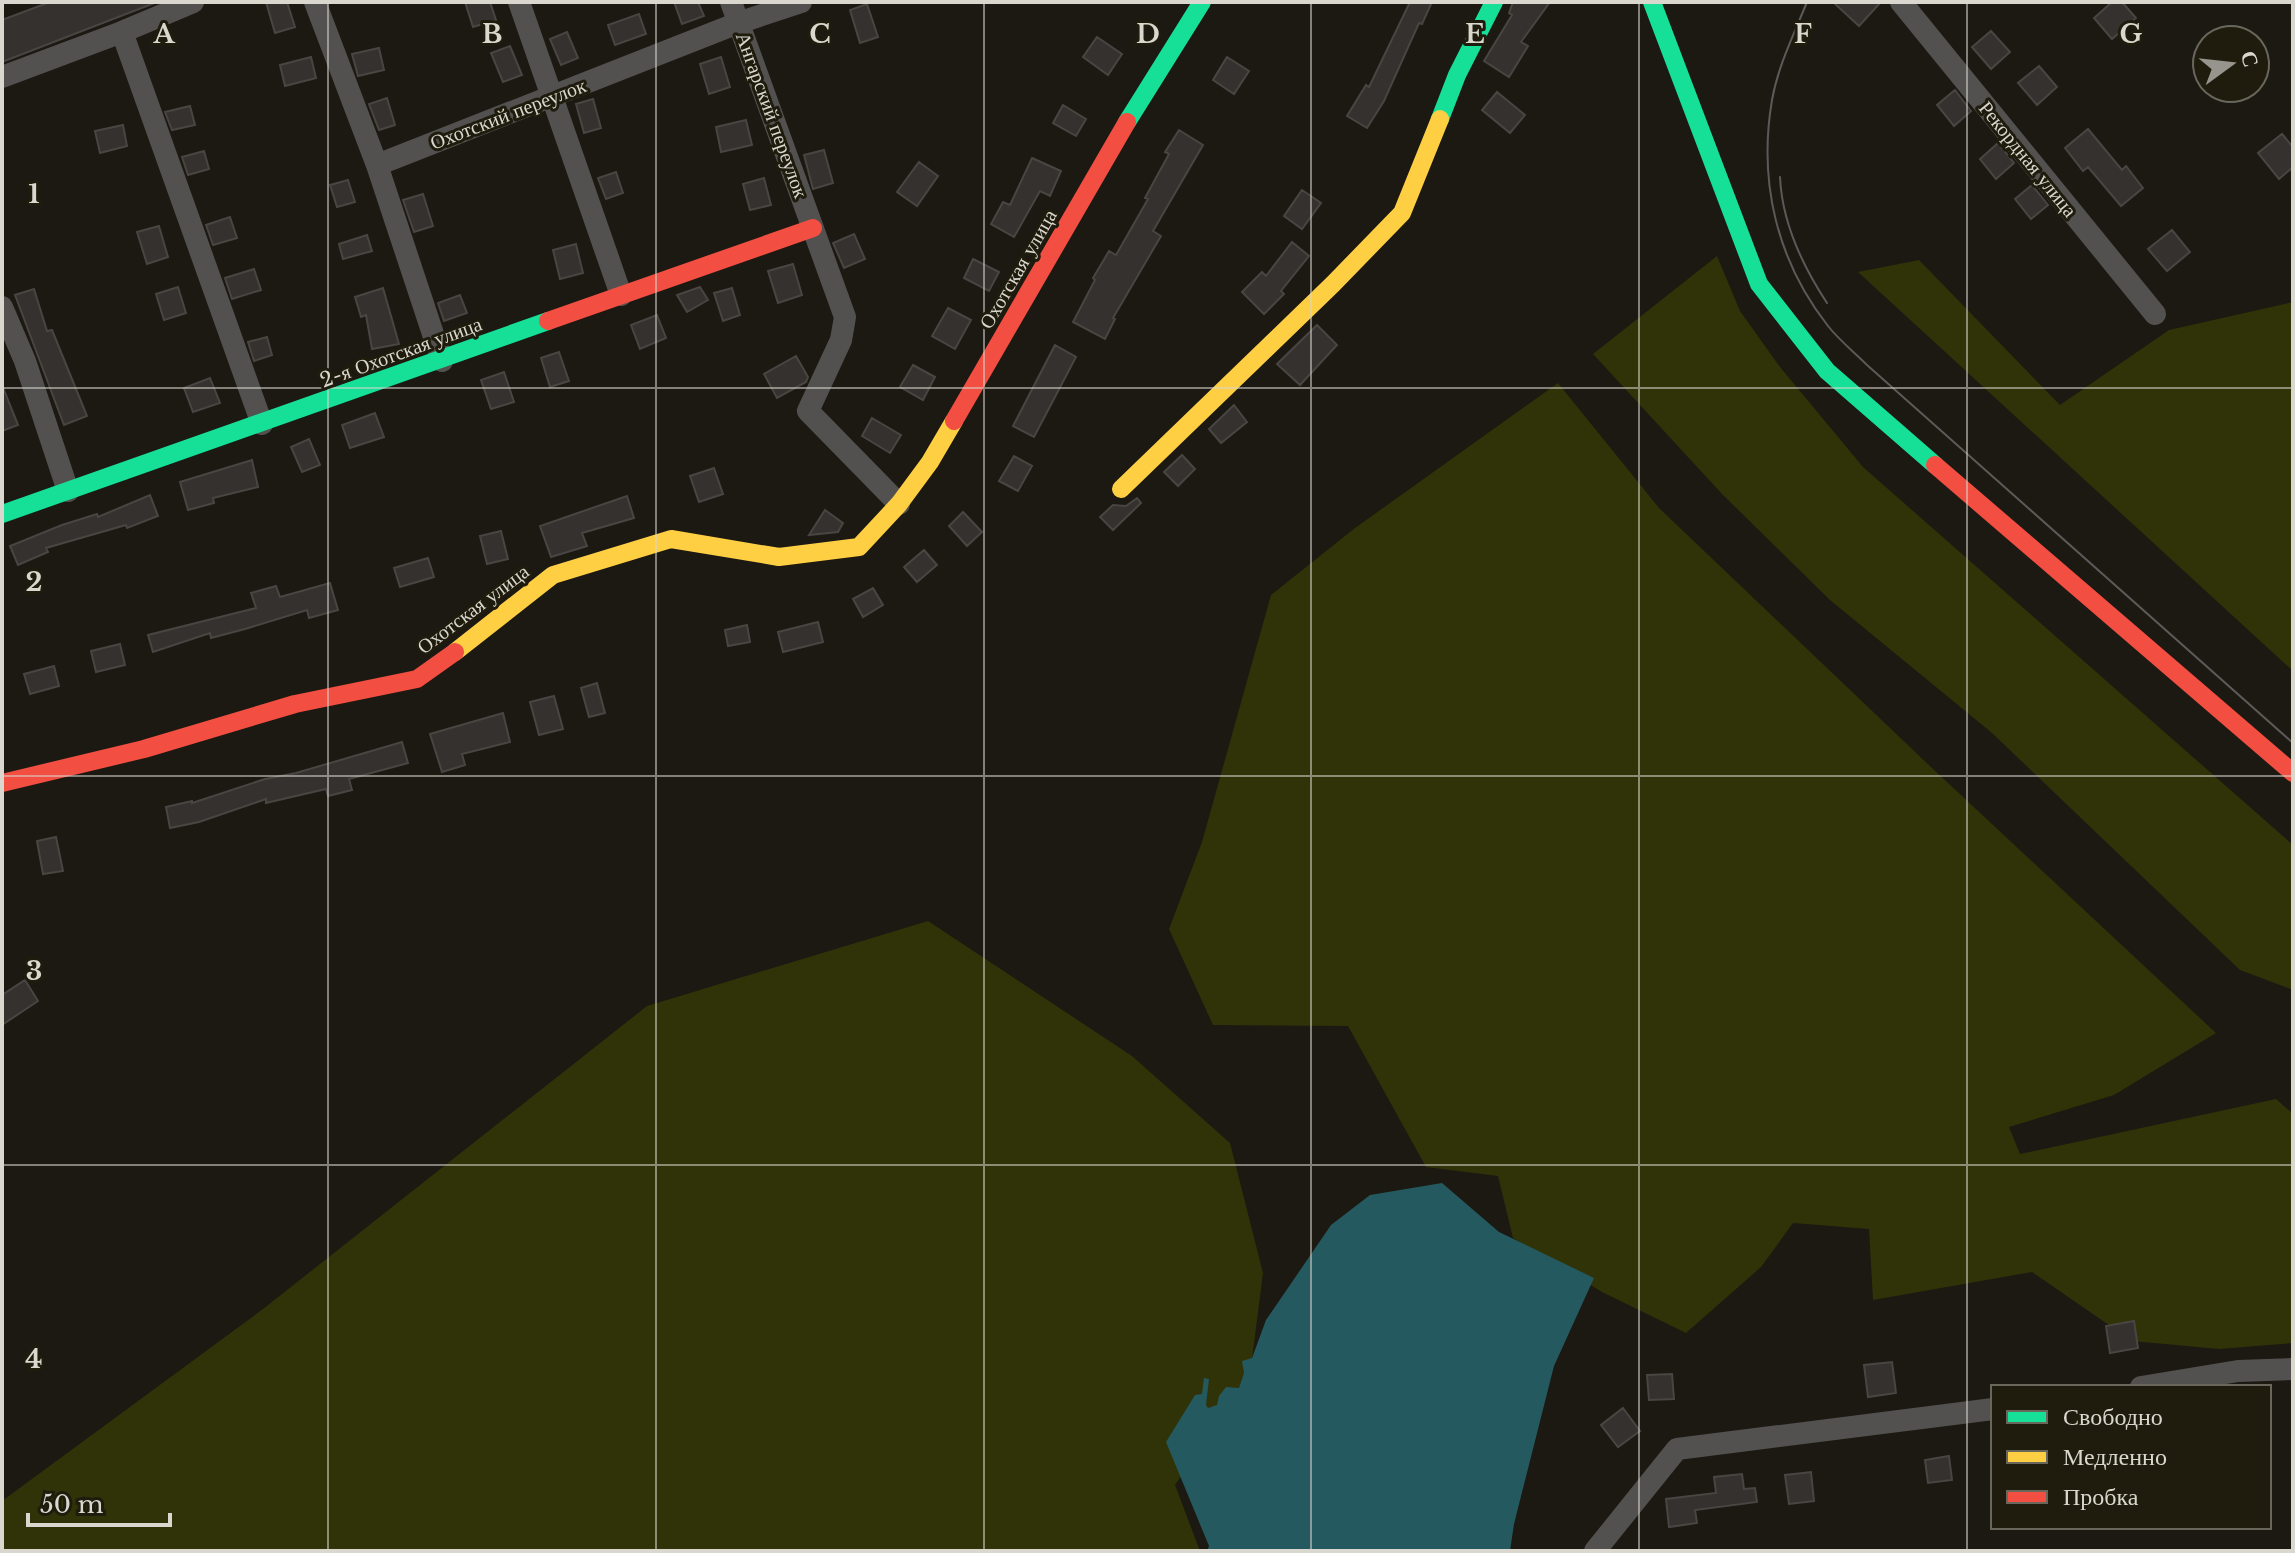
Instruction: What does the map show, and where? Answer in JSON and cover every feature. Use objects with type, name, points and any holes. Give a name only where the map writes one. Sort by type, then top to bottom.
[{"type":"street","points":[[2,77],[193,2]]},
{"type":"street","points":[[315,2],[377,165],[442,361]]},
{"type":"street","points":[[519,2],[621,295]]},
{"type":"street","name":"Охотский переулок","points":[[377,165],[553,98],[735,13],[801,2]]},
{"type":"street","name":"Охотская улица","points":[[2,783],[144,749],[295,704],[417,679],[482,633],[553,575],[671,539],[779,557],[859,547],[899,504],[930,462],[1154,76],[1202,2]]},
{"type":"street","points":[[1121,489],[1402,213],[1457,75],[1494,2]]},
{"type":"street","points":[[1652,2],[1759,284],[1827,371],[2293,773]]},
{"type":"street","name":"Рекордная улица","points":[[1901,2],[2155,314]]},
{"type":"street","name":"Ангарский переулок","points":[[735,13],[845,317],[841,340],[808,411],[899,504]]},
{"type":"street","points":[[122,32],[262,424]]},
{"type":"street","name":"2-я Охотская улица","points":[[2,514],[813,228]]},
{"type":"street","points":[[2,307],[25,361],[68,491]]},
{"type":"street","points":[[2153,1385],[2238,1371],[2293,1369]]},
{"type":"street","points":[[1595,1551],[1677,1449],[1991,1409]]},
{"type":"green space","points":[[1717,256],[1740,311],[1780,367],[1863,467],[2293,845],[2293,990],[2240,970],[1992,733],[1830,600],[1722,494],[1593,354]]},
{"type":"green space","points":[[1919,260],[2060,405],[2169,330],[2293,302],[2293,671],[1858,272]]},
{"type":"green space","points":[[1558,383],[1659,508],[2216,1033],[2114,1095],[2009,1127],[2020,1154],[2276,1099],[2293,1114],[2293,1343],[2219,1349],[2132,1341],[2032,1272],[1873,1300],[1869,1229],[1793,1223],[1761,1267],[1686,1333],[1602,1292],[1513,1238],[1498,1176],[1426,1167],[1348,1026],[1213,1025],[1169,929],[1202,842],[1271,595],[1355,528]]},
{"type":"green space","points":[[928,921],[1132,1056],[1230,1143],[1263,1273],[1250,1375],[1175,1485],[1200,1551],[2,1551],[2,1501],[263,1309],[647,1006]]},
{"type":"water","points":[[1442,1183],[1499,1232],[1594,1278],[1554,1366],[1510,1551],[1207,1551],[1209,1546],[1166,1442],[1195,1395],[1202,1394],[1204,1378],[1209,1379],[1208,1408],[1217,1405],[1226,1387],[1239,1388],[1244,1373],[1242,1361],[1252,1358],[1266,1320],[1331,1225],[1370,1195]]},
{"type":"building","points":[[50,2],[157,2],[2,62],[2,20]]},
{"type":"building","points":[[266,2],[287,2],[295,27],[275,33]]},
{"type":"building","points":[[465,2],[490,2],[496,20],[473,27]]},
{"type":"building","points":[[674,2],[698,2],[704,16],[682,24]]},
{"type":"building","points":[[1410,2],[1432,2],[1422,24],[1419,23],[1384,101],[1367,128],[1347,116],[1366,85],[1369,87]]},
{"type":"building","points":[[1513,2],[1550,2],[1521,42],[1528,46],[1509,77],[1484,61],[1512,15],[1509,13]]},
{"type":"building","points":[[1833,2],[1881,2],[1859,26]]},
{"type":"building","points":[[2112,2],[2122,2],[2136,18],[2112,39],[2094,18]]},
{"type":"building","points":[[867,4],[878,37],[860,43],[850,10]]},
{"type":"building","points":[[639,14],[646,34],[615,45],[608,25]]},
{"type":"building","points":[[1991,31],[2010,52],[1991,69],[1972,47]]},
{"type":"building","points":[[567,32],[578,58],[561,65],[550,39]]},
{"type":"building","points":[[1097,37],[1122,54],[1108,75],[1083,57]]},
{"type":"building","points":[[510,46],[522,75],[503,82],[491,53]]},
{"type":"building","points":[[379,48],[384,70],[358,76],[352,54]]},
{"type":"building","points":[[311,57],[316,78],[285,86],[280,65]]},
{"type":"building","points":[[721,57],[730,87],[709,94],[700,64]]},
{"type":"building","points":[[1227,57],[1249,71],[1234,94],[1213,80]]},
{"type":"building","points":[[2039,66],[2057,87],[2037,105],[2018,83]]},
{"type":"building","points":[[1955,90],[1971,111],[1954,126],[1937,105]]},
{"type":"building","points":[[1497,92],[1525,115],[1510,133],[1482,110]]},
{"type":"building","points":[[387,98],[395,125],[379,130],[369,104]]},
{"type":"building","points":[[593,99],[601,128],[584,133],[576,104]]},
{"type":"building","points":[[1063,105],[1086,119],[1076,136],[1053,123]]},
{"type":"building","points":[[190,106],[195,125],[172,130],[165,112]]},
{"type":"building","points":[[746,120],[752,145],[721,152],[716,127]]},
{"type":"building","points":[[123,125],[127,146],[100,153],[95,131]]},
{"type":"building","points":[[2088,129],[2122,170],[2126,166],[2143,188],[2121,206],[2088,167],[2083,171],[2065,148]]},
{"type":"building","points":[[1179,130],[1203,145],[1153,231],[1161,236],[1113,318],[1105,339],[1073,322],[1109,251],[1116,255],[1148,199],[1145,198],[1169,154],[1165,152]]},
{"type":"building","points":[[2282,134],[2293,147],[2293,167],[2279,179],[2258,153]]},
{"type":"building","points":[[1998,143],[2014,163],[1996,179],[1980,159]]},
{"type":"building","points":[[824,150],[833,183],[813,189],[804,155]]},
{"type":"building","points":[[204,151],[209,169],[188,175],[182,157]]},
{"type":"building","points":[[1032,158],[1061,171],[1050,196],[1040,191],[1014,237],[991,224],[1003,202],[1010,205]]},
{"type":"building","points":[[919,162],[938,176],[917,206],[897,192]]},
{"type":"building","points":[[616,172],[623,193],[606,199],[598,178]]},
{"type":"building","points":[[764,178],[771,205],[750,210],[743,184]]},
{"type":"building","points":[[348,180],[355,202],[337,207],[330,185]]},
{"type":"building","points":[[2032,185],[2048,205],[2031,219],[2015,199]]},
{"type":"building","points":[[1302,190],[1321,203],[1302,229],[1284,216]]},
{"type":"building","points":[[423,194],[433,226],[414,232],[403,200]]},
{"type":"building","points":[[230,217],[237,238],[213,245],[206,225]]},
{"type":"building","points":[[159,226],[168,257],[147,264],[137,232]]},
{"type":"building","points":[[2172,230],[2190,252],[2167,271],[2148,249]]},
{"type":"building","points":[[854,234],[865,259],[844,268],[833,243]]},
{"type":"building","points":[[367,235],[372,251],[343,259],[339,244]]},
{"type":"building","points":[[1292,242],[1309,256],[1281,291],[1284,294],[1264,314],[1242,292],[1262,272],[1266,276]]},
{"type":"building","points":[[576,244],[583,273],[560,279],[553,250]]},
{"type":"building","points":[[973,259],[999,272],[989,291],[964,278]]},
{"type":"building","points":[[793,264],[802,295],[778,303],[768,271]]},
{"type":"building","points":[[254,269],[261,290],[232,299],[225,278]]},
{"type":"building","points":[[178,287],[186,313],[164,320],[156,294]]},
{"type":"building","points":[[700,287],[708,300],[687,312],[677,295]]},
{"type":"building","points":[[383,288],[399,344],[372,349],[366,315],[361,317],[355,297]]},
{"type":"building","points":[[732,288],[740,315],[723,321],[714,293]]},
{"type":"building","points":[[34,289],[47,331],[52,330],[87,416],[64,425],[15,295]]},
{"type":"building","points":[[460,295],[467,313],[444,321],[438,303]]},
{"type":"building","points":[[948,308],[971,320],[955,349],[932,336]]},
{"type":"building","points":[[657,315],[666,338],[640,349],[631,325]]},
{"type":"building","points":[[1317,325],[1337,345],[1300,385],[1277,364]]},
{"type":"building","points":[[267,337],[272,355],[254,361],[248,342]]},
{"type":"building","points":[[1055,345],[1076,357],[1034,437],[1013,426]]},
{"type":"building","points":[[559,352],[569,381],[550,387],[541,358]]},
{"type":"building","points":[[796,356],[808,377],[806,382],[777,398],[764,374]]},
{"type":"building","points":[[913,365],[935,377],[923,400],[900,387]]},
{"type":"building","points":[[504,372],[514,402],[491,409],[481,380]]},
{"type":"building","points":[[210,378],[220,403],[193,412],[184,388]]},
{"type":"building","points":[[2,385],[18,425],[2,431]]},
{"type":"building","points":[[1234,405],[1247,422],[1221,443],[1209,429]]},
{"type":"building","points":[[375,413],[384,437],[350,448],[342,425]]},
{"type":"building","points":[[872,418],[901,435],[890,453],[862,436]]},
{"type":"building","points":[[309,439],[320,465],[302,472],[291,447]]},
{"type":"building","points":[[1182,455],[1195,469],[1178,486],[1164,472]]},
{"type":"building","points":[[1014,456],[1032,466],[1018,491],[999,481]]},
{"type":"building","points":[[252,460],[258,487],[213,498],[214,503],[188,510],[180,482]]},
{"type":"building","points":[[714,468],[723,494],[699,502],[690,476]]},
{"type":"building","points":[[150,495],[158,516],[127,528],[126,525],[46,548],[48,552],[18,565],[10,546],[62,525],[97,514],[98,517]]},
{"type":"building","points":[[627,496],[634,518],[582,533],[587,546],[551,557],[540,526]]},
{"type":"building","points":[[1137,498],[1141,503],[1113,530],[1100,517],[1113,505],[1126,506]]},
{"type":"building","points":[[825,510],[843,523],[838,532],[809,535]]},
{"type":"building","points":[[963,512],[982,532],[967,546],[949,526]]},
{"type":"building","points":[[501,531],[508,559],[487,564],[480,536]]},
{"type":"building","points":[[924,550],[937,565],[917,582],[904,567]]},
{"type":"building","points":[[428,558],[434,577],[400,587],[394,568]]},
{"type":"building","points":[[330,583],[338,610],[309,618],[307,610],[211,638],[210,633],[153,652],[148,635],[256,608],[251,593],[276,586],[280,597]]},
{"type":"building","points":[[873,588],[883,605],[863,617],[853,599]]},
{"type":"building","points":[[818,622],[823,642],[783,652],[778,632]]},
{"type":"building","points":[[747,625],[750,642],[728,646],[725,630]]},
{"type":"building","points":[[120,644],[125,665],[96,672],[91,651]]},
{"type":"building","points":[[54,666],[59,686],[30,694],[24,674]]},
{"type":"building","points":[[597,683],[605,713],[589,717],[581,688]]},
{"type":"building","points":[[554,696],[563,729],[539,735],[530,702]]},
{"type":"building","points":[[503,713],[510,742],[462,754],[465,765],[442,772],[430,734]]},
{"type":"building","points":[[402,742],[408,763],[349,779],[352,790],[328,796],[326,789],[266,803],[266,799],[199,822],[170,828],[166,807],[192,803],[265,779]]},
{"type":"building","points":[[56,837],[63,871],[43,874],[37,841]]},
{"type":"building","points":[[25,980],[38,1001],[2,1025],[2,995]]},
{"type":"building","points":[[2134,1321],[2138,1348],[2110,1353],[2106,1326]]},
{"type":"building","points":[[1892,1362],[1896,1393],[1868,1397],[1864,1365]]},
{"type":"building","points":[[1672,1374],[1674,1399],[1649,1400],[1647,1375]]},
{"type":"building","points":[[1623,1408],[1640,1431],[1618,1447],[1601,1425]]},
{"type":"building","points":[[1949,1456],[1952,1480],[1928,1483],[1925,1460]]},
{"type":"building","points":[[1811,1472],[1814,1501],[1789,1504],[1785,1475]]},
{"type":"building","points":[[1742,1474],[1744,1489],[1755,1488],[1757,1502],[1695,1510],[1697,1523],[1669,1527],[1666,1499],[1716,1493],[1714,1477]]},
{"type":"tram line","points":[[1807,2],[1775,87],[1768,131],[1768,161],[1770,190],[1784,248],[1810,301],[1832,331],[1867,365],[2293,743]]},
{"type":"tram line","points":[[1780,177],[1789,227],[1809,274],[1827,303]]},
{"type":"traffic: fast","points":[[1127,122],[1202,2]]},
{"type":"traffic: fast","points":[[1440,119],[1457,75],[1494,2]]},
{"type":"traffic: fast","points":[[1652,2],[1759,284],[1827,371],[1935,465]]},
{"type":"traffic: fast","points":[[2,514],[548,321]]},
{"type":"traffic: slow","points":[[1121,489],[1402,213],[1440,119]]},
{"type":"traffic: slow","points":[[455,652],[553,575],[671,539],[779,557],[859,547],[899,504],[930,462],[954,421]]},
{"type":"traffic: jam","points":[[954,421],[1127,122]]},
{"type":"traffic: jam","points":[[548,321],[813,228]]},
{"type":"traffic: jam","points":[[1935,465],[2293,773]]},
{"type":"traffic: jam","points":[[2,783],[144,749],[295,704],[417,679],[455,652]]}]
